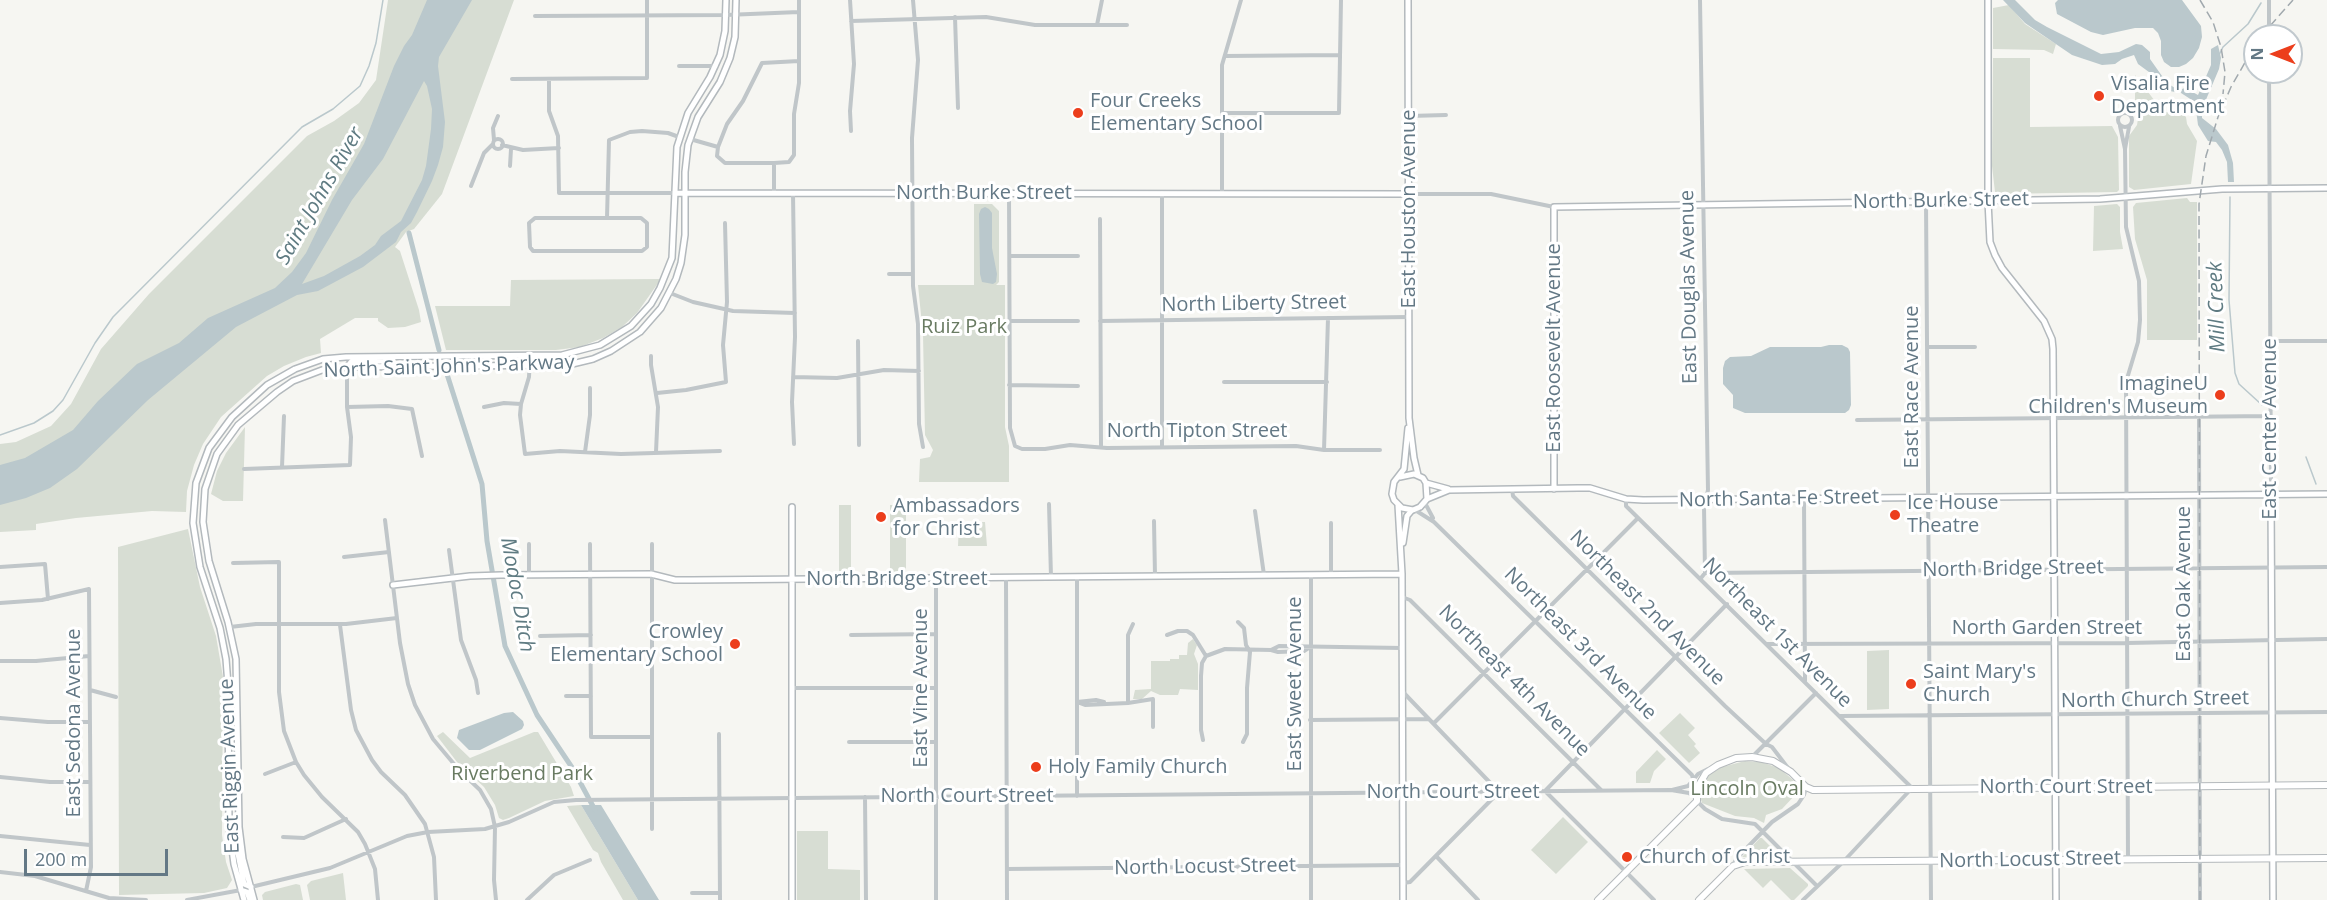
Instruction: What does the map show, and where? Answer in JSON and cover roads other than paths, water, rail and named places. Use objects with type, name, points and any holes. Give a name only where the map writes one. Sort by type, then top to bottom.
[{"type":"main road","points":[[1598,900],[1696,797],[1701,779],[1714,767],[1736,758],[1752,757],[1773,761],[1791,772],[1806,787]]},
{"type":"main road","name":"North Court Street","points":[[1806,787],[1820,790],[2327,785]]},
{"type":"main road","name":"North Locust Street","points":[[1733,866],[1745,862],[2327,858]]},
{"type":"main road","points":[[1699,900],[1733,866]]},
{"type":"street","points":[[512,79],[647,78],[647,0]]},
{"type":"street","name":"North Saint John's Parkway","points":[[217,435],[232,417],[267,385],[295,369],[323,359],[394,356],[562,355],[600,345],[631,326],[651,304],[672,258],[675,164],[679,136],[688,113],[716,66],[724,41],[726,0]]},
{"type":"street","name":"North Saint John's Parkway","points":[[225,441],[245,418],[277,392],[293,381],[322,370],[347,367],[530,367],[576,363],[611,351],[640,332],[661,308],[679,271],[683,249],[685,165],[689,139],[702,108],[723,75],[734,44],[736,0]]},
{"type":"street","points":[[799,0],[799,12],[799,61],[799,83],[794,114],[794,155],[789,162],[725,163],[717,156],[718,147],[727,124],[743,101],[760,64],[799,61]]},
{"type":"street","points":[[850,0],[854,64],[850,111],[851,131]]},
{"type":"street","points":[[913,0],[918,60],[912,138],[913,274],[918,324],[919,424],[923,447]]},
{"type":"street","points":[[1097,25],[1102,0]]},
{"type":"street","points":[[1222,193],[1222,74],[1241,0]]},
{"type":"street","points":[[1222,113],[1339,113],[1341,0]]},
{"type":"street","name":"East Houston Avenue","points":[[1400,477],[1405,466],[1409,418],[1408,0]]},
{"type":"street","name":"East Douglas Avenue","points":[[1700,0],[1708,490],[1705,573]]},
{"type":"street","points":[[1988,0],[1989,236],[1995,255],[2043,321],[2052,339],[2055,497],[2056,900]]},
{"type":"street","points":[[2269,0],[2269,24]]},
{"type":"street","points":[[535,16],[726,15],[799,12]]},
{"type":"street","points":[[955,17],[958,108]]},
{"type":"street","points":[[852,21],[986,17],[1035,25],[1127,25]]},
{"type":"street","points":[[1225,56],[1339,55]]},
{"type":"street","points":[[678,66],[716,66]]},
{"type":"street","points":[[498,116],[493,128],[496,148],[502,146],[530,150],[559,148],[558,136],[549,111],[549,79]]},
{"type":"street","name":"East Center Avenue","points":[[2269,84],[2273,900]]},
{"type":"street","points":[[2124,149],[2132,118],[2126,113],[2118,118],[2124,149],[2127,239],[2139,281],[2140,320],[2138,342],[2126,382],[2128,860]]},
{"type":"street","points":[[1409,116],[1446,115]]},
{"type":"street","points":[[2120,126],[2124,128],[2130,126]]},
{"type":"street","points":[[607,218],[609,140],[616,136],[642,131],[679,136]]},
{"type":"street","points":[[689,139],[718,147]]},
{"type":"street","points":[[471,186],[484,153],[494,142],[501,140],[502,146]]},
{"type":"street","name":"North Burke Street","points":[[559,148],[559,193],[1408,194]]},
{"type":"street","points":[[510,166],[511,149]]},
{"type":"street","points":[[774,163],[774,193]]},
{"type":"street","name":"North Burke Street","points":[[1554,207],[1988,201],[2125,197],[2222,189],[2327,188]]},
{"type":"street","points":[[793,193],[794,444]]},
{"type":"street","points":[[1009,193],[1009,385],[1078,386]]},
{"type":"street","points":[[1162,194],[1162,447]]},
{"type":"street","points":[[1408,194],[1491,194],[1554,207]]},
{"type":"street","name":"East Race Avenue","points":[[1926,201],[1931,900]]},
{"type":"street","name":"East Roosevelt Avenue","points":[[1554,207],[1554,489]]},
{"type":"street","points":[[535,218],[607,218],[645,220],[647,247],[644,250],[531,250],[531,220],[535,218]]},
{"type":"street","points":[[1100,219],[1101,446]]},
{"type":"street","points":[[657,393],[726,382],[723,345],[726,310],[725,223]]},
{"type":"street","points":[[1010,256],[1078,256]]},
{"type":"street","points":[[889,274],[913,274]]},
{"type":"street","points":[[670,293],[693,302],[726,310],[795,313]]},
{"type":"street","name":"North Liberty Street","points":[[1100,321],[1409,317]]},
{"type":"street","points":[[1324,450],[1328,318]]},
{"type":"street","points":[[1009,321],[1078,321]]},
{"type":"street","points":[[2270,342],[2327,340]]},
{"type":"street","points":[[858,341],[859,445]]},
{"type":"street","points":[[1927,347],[1975,347]]},
{"type":"street","points":[[244,469],[350,465],[351,437],[347,407],[347,367],[351,362],[382,361],[394,356]]},
{"type":"street","points":[[530,356],[530,367],[520,415],[525,454],[720,451]]},
{"type":"street","points":[[651,356],[659,418],[656,452]]},
{"type":"street","points":[[793,377],[837,378],[884,370],[919,371]]},
{"type":"street","points":[[1224,382],[1327,381]]},
{"type":"street","name":"North Tipton Street","points":[[1009,385],[1010,435],[1015,446],[1022,449],[1045,449],[1070,445],[1107,448],[1296,446],[1324,450],[1380,450]]},
{"type":"street","points":[[585,452],[590,415],[590,388]]},
{"type":"street","points":[[484,407],[504,403],[521,404]]},
{"type":"street","points":[[347,407],[388,406],[412,409],[422,456]]},
{"type":"street","points":[[282,467],[284,416]]},
{"type":"street","points":[[1857,420],[2271,416]]},
{"type":"street","name":"East Oak Avenue","points":[[2199,417],[2200,900]]},
{"type":"street","name":"East Houston Avenue","points":[[1409,418],[1418,475]]},
{"type":"street","name":"East Riggin Avenue","points":[[217,435],[204,458],[197,478],[193,523],[200,567],[218,623],[226,659],[228,812],[231,849],[244,900]]},
{"type":"street","name":"East Riggin Avenue","points":[[225,441],[206,483],[203,522],[209,561],[230,627],[238,680],[239,827],[242,853],[251,887]]},
{"type":"street","points":[[1402,551],[1407,516],[1409,512],[1426,501],[1428,494],[1426,483],[1418,475],[1409,473],[1400,477],[1392,488],[1392,494],[1398,505],[1402,551],[1403,900]]},
{"type":"street","name":"North Santa Fe Street","points":[[1426,483],[1449,490],[1590,489],[1626,499],[1706,500],[2327,494]]},
{"type":"street","name":"Northeast 2nd Avenue","points":[[1512,489],[1513,496],[1782,758],[1791,772]]},
{"type":"street","name":"North Santa Fe Street","points":[[1426,501],[1449,490]]},
{"type":"street","name":"Northeast 1st Avenue","points":[[1626,499],[1626,506],[1912,788]]},
{"type":"street","points":[[1804,499],[1805,682]]},
{"type":"street","name":"Northeast 3rd Avenue","points":[[1426,501],[1434,522]]},
{"type":"street","points":[[1050,504],[1051,577]]},
{"type":"street","points":[[1398,505],[1414,510]]},
{"type":"street","points":[[792,507],[792,900]]},
{"type":"street","name":"Northeast 3rd Avenue","points":[[1414,510],[1434,522],[1692,775]]},
{"type":"street","points":[[1255,511],[1264,576]]},
{"type":"street","points":[[1434,723],[1638,518]]},
{"type":"street","points":[[385,520],[405,674],[415,705],[442,752],[485,796],[493,814],[496,900]]},
{"type":"street","points":[[1154,521],[1155,576]]},
{"type":"street","points":[[193,523],[203,522]]},
{"type":"street","points":[[1331,523],[1331,574]]},
{"type":"street","points":[[529,544],[529,574]]},
{"type":"street","points":[[590,544],[591,737],[652,737]]},
{"type":"street","points":[[652,544],[652,829]]},
{"type":"street","points":[[449,550],[461,640],[476,680],[478,693]]},
{"type":"street","points":[[344,557],[389,552]]},
{"type":"street","points":[[233,563],[279,562],[279,703],[284,731],[296,762],[322,797],[357,832],[369,852],[376,876],[378,900]]},
{"type":"street","points":[[0,567],[45,564],[48,599],[0,603]]},
{"type":"street","name":"North Bridge Street","points":[[1705,573],[2327,567]]},
{"type":"street","points":[[1701,578],[1705,573]]},
{"type":"street","name":"North Bridge Street","points":[[393,585],[486,575],[529,574],[651,574],[675,580],[792,580],[1402,574]]},
{"type":"street","name":"East Sweet Avenue","points":[[1311,574],[1311,900]]},
{"type":"street","points":[[1077,577],[1077,796]]},
{"type":"street","points":[[1006,578],[1006,900]]},
{"type":"street","name":"East Vine Avenue","points":[[936,579],[936,900]]},
{"type":"street","name":"East Sedona Avenue","points":[[48,599],[89,590],[91,867],[86,891]]},
{"type":"street","name":"Northeast 4th Avenue","points":[[1402,597],[1410,600],[1602,791]]},
{"type":"street","points":[[1654,900],[1545,791],[1727,604]]},
{"type":"street","points":[[230,627],[249,624],[340,625],[397,618]]},
{"type":"street","points":[[1238,622],[1244,628],[1250,652],[1247,734],[1243,742]]},
{"type":"street","points":[[1128,703],[1128,635],[1133,624]]},
{"type":"street","points":[[340,625],[351,710],[358,735],[368,755],[414,807],[428,832],[434,857],[436,900]]},
{"type":"street","points":[[1167,635],[1178,631],[1193,635],[1206,656]]},
{"type":"street","points":[[851,634],[936,634]]},
{"type":"street","points":[[540,636],[591,635]]},
{"type":"street","name":"North Garden Street","points":[[1766,644],[2127,643],[2327,639]]},
{"type":"street","points":[[1203,740],[1201,676],[1202,663],[1206,656],[1225,649],[1278,652],[1305,651],[1310,647],[1402,648]]},
{"type":"street","points":[[0,661],[89,656]]},
{"type":"street","points":[[792,688],[936,688]]},
{"type":"street","points":[[90,690],[116,697]]},
{"type":"street","points":[[1402,883],[1410,882],[1499,792],[1403,692]]},
{"type":"street","points":[[1752,757],[1816,693]]},
{"type":"street","points":[[566,696],[591,696]]},
{"type":"street","points":[[1077,702],[1096,700],[1108,703],[1128,703],[1154,699],[1153,727]]},
{"type":"street","name":"North Church Street","points":[[1839,716],[2199,715],[2327,712]]},
{"type":"street","points":[[0,718],[48,722],[89,722]]},
{"type":"street","points":[[1310,720],[1430,719]]},
{"type":"street","points":[[719,735],[720,900]]},
{"type":"street","points":[[849,742],[936,742]]},
{"type":"street","points":[[265,774],[296,762]]},
{"type":"street","points":[[1714,767],[1692,775],[1696,797],[1705,810],[1722,819],[1752,823],[1764,831],[1817,886]]},
{"type":"street","points":[[1671,790],[1688,786],[1698,774]]},
{"type":"street","points":[[0,777],[89,783]]},
{"type":"street","points":[[1733,866],[1737,858],[1772,822],[1798,804],[1806,787]]},
{"type":"street","points":[[1805,899],[1912,788]]},
{"type":"street","name":"North Court Street","points":[[251,887],[325,870],[402,838],[428,832],[470,831],[495,827],[554,802],[580,800],[1671,790],[1689,793],[1696,797]]},
{"type":"street","points":[[865,797],[866,900]]},
{"type":"street","points":[[228,812],[244,884],[251,887],[252,900]]},
{"type":"street","points":[[283,837],[304,838],[346,819]]},
{"type":"street","points":[[0,836],[90,845]]},
{"type":"street","points":[[1436,856],[1478,900]]},
{"type":"street","points":[[527,900],[554,875],[590,860]]},
{"type":"street","name":"North Locust Street","points":[[1007,869],[1403,865]]},
{"type":"street","points":[[0,872],[41,877],[109,898],[146,900]]},
{"type":"street","points":[[187,900],[241,890],[247,892],[252,900]]},
{"type":"street","points":[[692,893],[720,893]]},
{"type":"waterway","points":[[0,435],[34,423],[53,411],[63,400],[95,343],[113,317],[302,127],[333,109],[360,86],[376,43],[383,0]]},
{"type":"waterway","name":"Mill Creek","points":[[2219,55],[2223,47],[2248,24],[2261,3]]},
{"type":"waterway","points":[[2173,90],[2183,92]]},
{"type":"waterway","name":"Mill Creek","points":[[2230,197],[2229,300],[2235,373],[2239,384],[2262,405]]},
{"type":"waterway","name":"Modoc Ditch","points":[[409,233],[439,350]]},
{"type":"waterway","name":"Modoc Ditch","points":[[446,371],[482,484],[487,541],[505,646],[537,715],[573,769],[595,810]]},
{"type":"waterway","name":"Mill Creek","points":[[2306,457],[2316,484]]},
{"type":"railway","points":[[2200,0],[2213,22],[2221,47],[2225,72],[2223,94]]},
{"type":"railway","points":[[2272,24],[2293,0]]},
{"type":"railway","points":[[2200,900],[2199,204],[2206,156],[2218,117],[2243,66]]},
{"type":"place","name":"Visalia Fire Department","points":[[2099,96]]},
{"type":"place","name":"Four Creeks Elementary School","points":[[1078,113]]},
{"type":"place","name":"ImagineU Children's Museum","points":[[2220,395]]},
{"type":"place","name":"Ice House Theatre","points":[[1895,515]]},
{"type":"place","name":"Ambassadors for Christ","points":[[881,517]]},
{"type":"place","name":"Crowley Elementary School","points":[[735,644]]},
{"type":"place","name":"Saint Mary's Church","points":[[1911,684]]},
{"type":"place","name":"Holy Family Church","points":[[1036,767]]},
{"type":"place","name":"Church of Christ","points":[[1627,857]]},
{"type":"water label","name":"Saint Johns River","points":[[320,196]]},
{"type":"park label","name":"Ruiz Park","points":[[964,327]]},
{"type":"park label","name":"Riverbend Park","points":[[522,774]]},
{"type":"park label","name":"Lincoln Oval","points":[[1747,789]]}]
